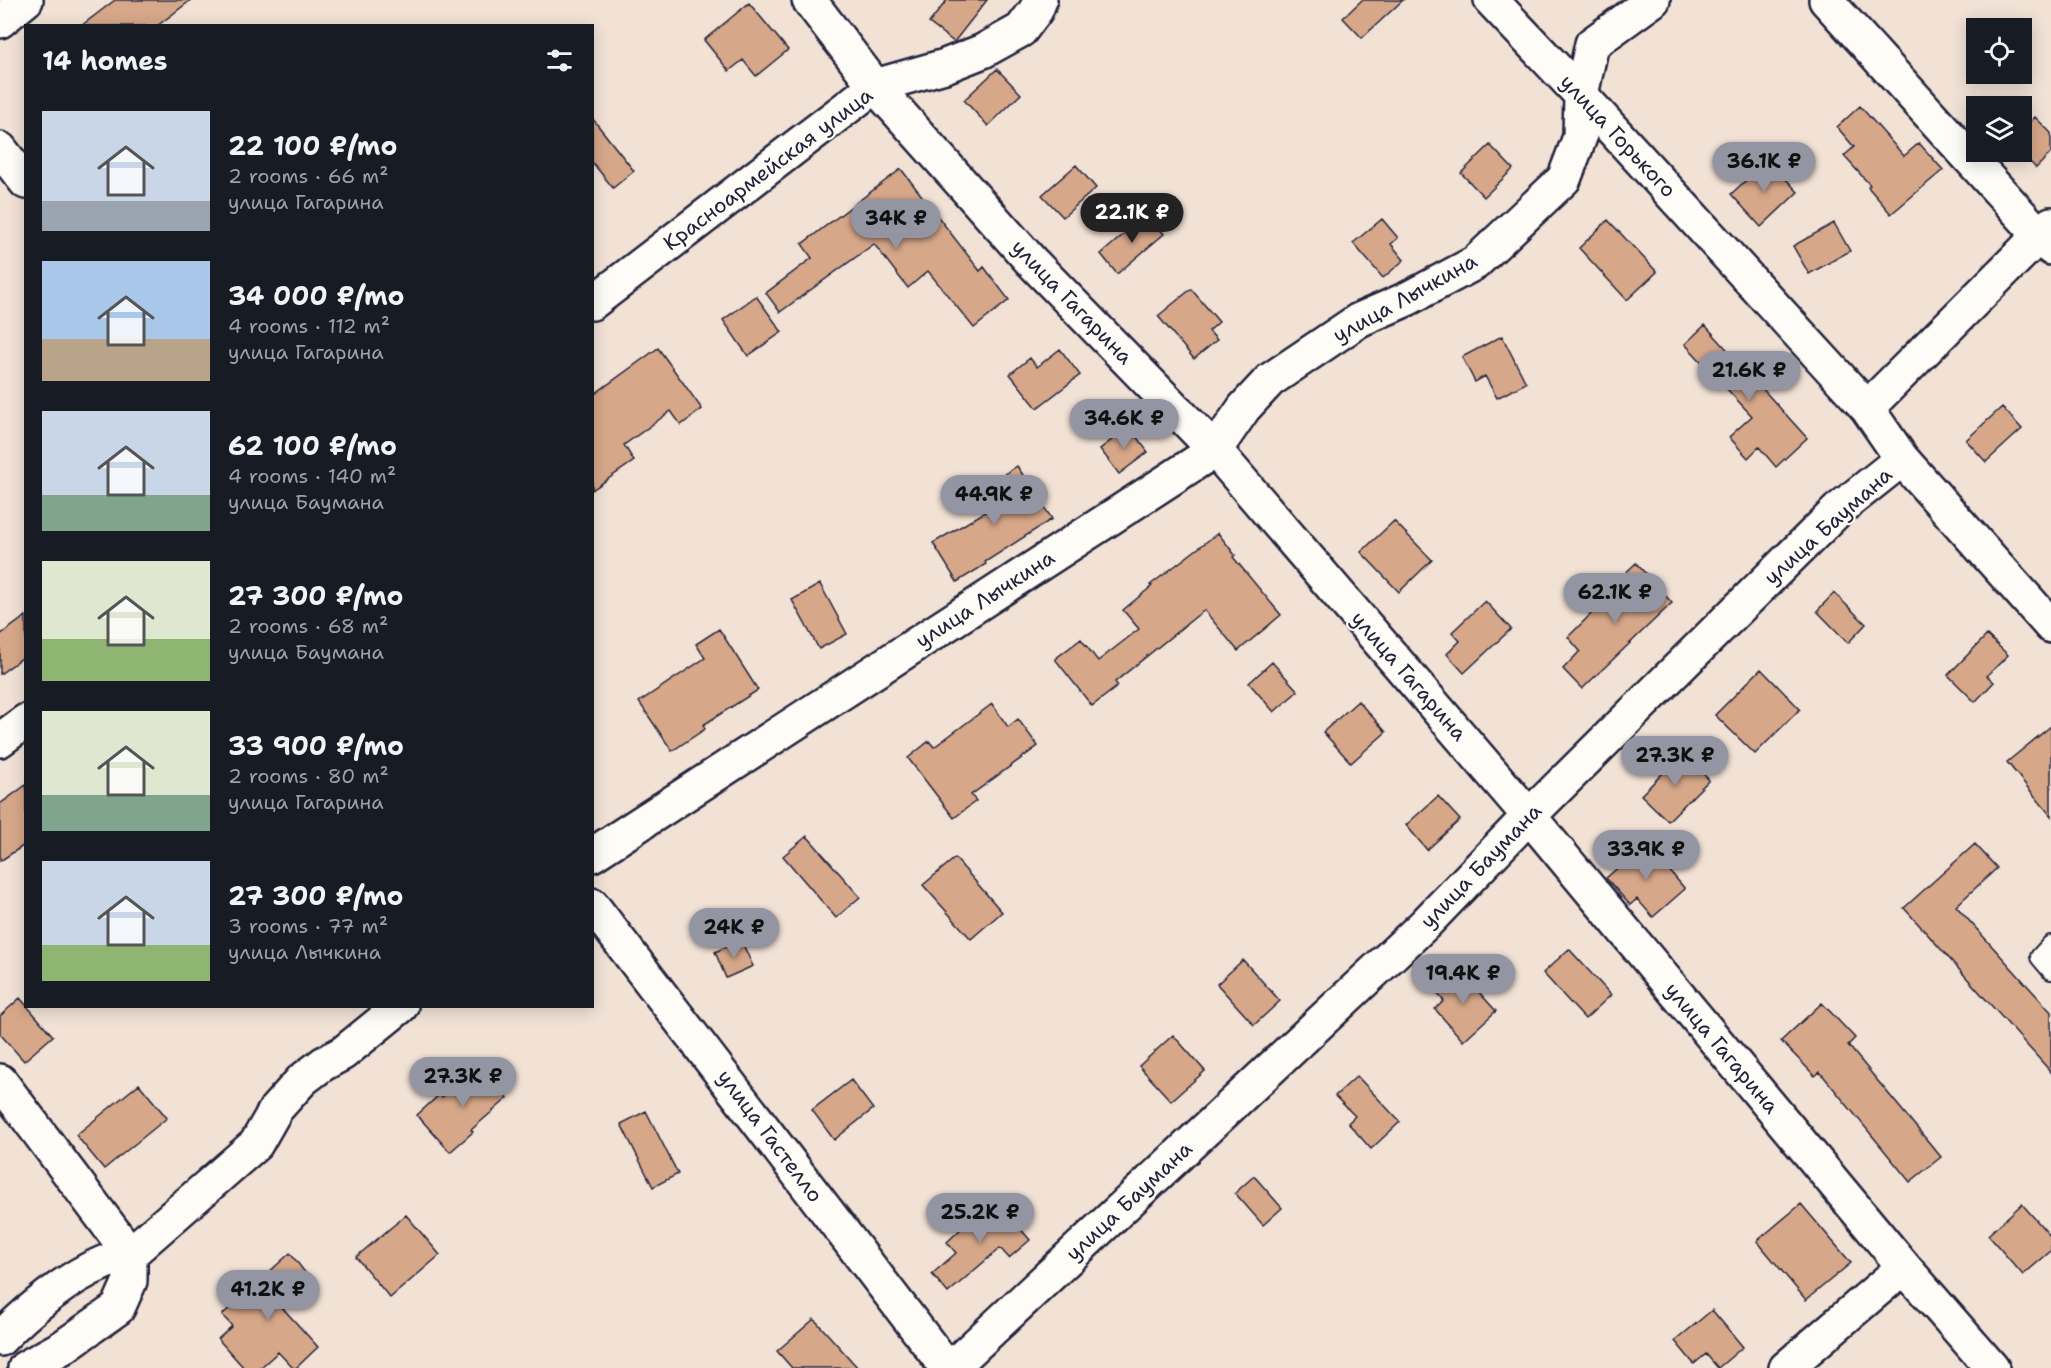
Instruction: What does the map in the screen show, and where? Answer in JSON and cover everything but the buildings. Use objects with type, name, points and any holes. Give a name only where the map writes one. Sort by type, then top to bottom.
[{"type":"street","points":[[0,21],[26,0]]},
{"type":"street","name":"улица Гагарина","points":[[809,0],[875,86],[1031,261],[1215,450],[1529,816],[1904,1267],[1992,1368]]},
{"type":"street","name":"Красноармейская улица","points":[[594,301],[875,86],[945,66],[982,51],[1021,30],[1036,10],[1040,0]]},
{"type":"street","name":"улица Горького","points":[[1491,0],[1581,95],[1867,408],[1902,459],[2051,626]]},
{"type":"street","name":"улица Лычкина","points":[[594,854],[1215,450],[1244,408],[1270,380],[1359,320],[1407,299],[1475,262],[1564,179],[1580,137],[1581,95],[1592,44],[1653,0]]},
{"type":"street","points":[[1826,0],[2047,236],[1867,408]]},
{"type":"street","points":[[0,149],[24,179]]},
{"type":"street","name":"улица Баумана","points":[[949,1368],[1425,924],[1529,816],[1838,510],[1902,459]]},
{"type":"street","points":[[0,740],[24,723]]},
{"type":"street","name":"улица Гастелло","points":[[594,908],[949,1368]]},
{"type":"street","points":[[0,1339],[16,1322],[72,1280],[103,1263],[130,1254],[256,1144],[276,1109],[302,1080],[323,1064],[343,1053],[398,1008]]},
{"type":"street","points":[[0,1081],[130,1254],[130,1281],[118,1308],[63,1347],[25,1368]]},
{"type":"street","points":[[1786,1368],[1904,1267]]},
{"type":"lane","points":[[2051,945],[2040,957],[2051,970]]}]
